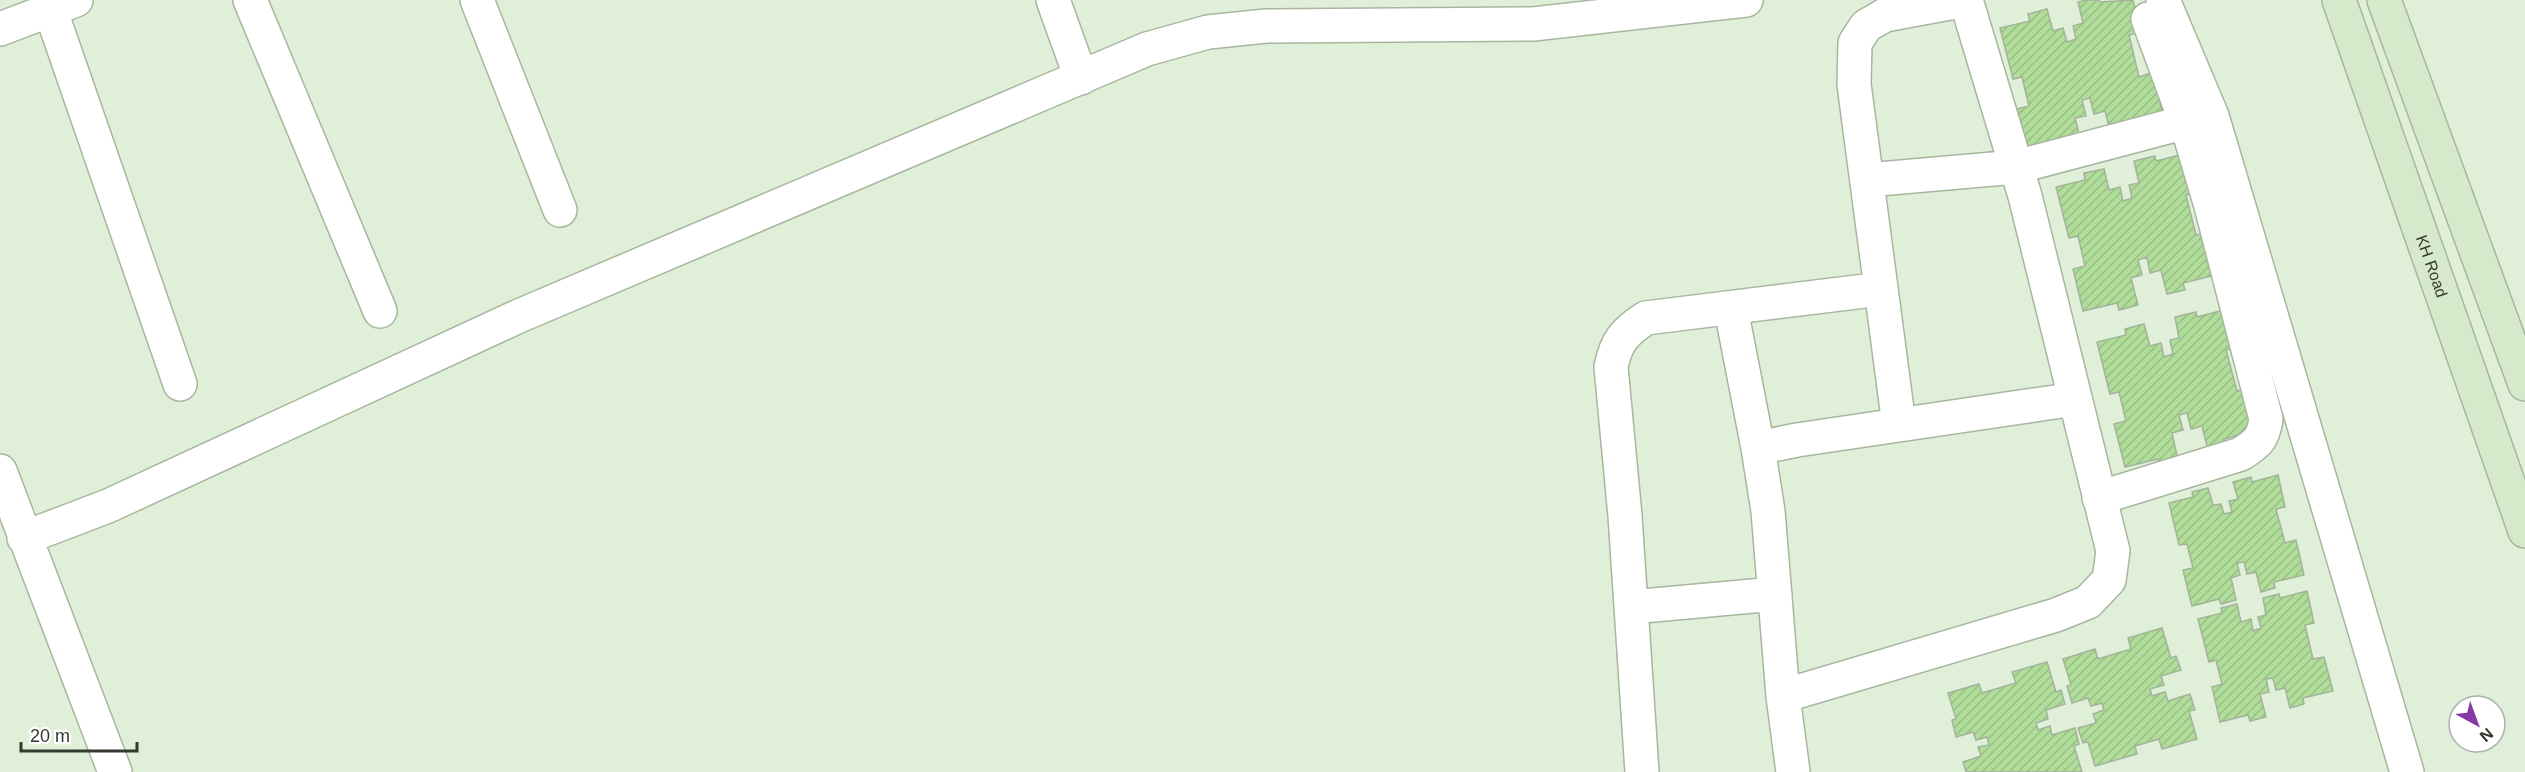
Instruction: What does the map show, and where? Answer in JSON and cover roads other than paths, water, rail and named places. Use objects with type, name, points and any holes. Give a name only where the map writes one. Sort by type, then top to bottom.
[{"type":"main road","name":"KH Road","points":[[2339,0],[2525,531]]},
{"type":"main road","points":[[2384,0],[2525,384]]},
{"type":"street","points":[[250,0],[380,311]]},
{"type":"street","points":[[477,0],[560,210]]},
{"type":"street","points":[[1053,0],[1081,78]]},
{"type":"street","points":[[24,538],[108,506],[519,316],[1146,49],[1208,32],[1266,26],[1533,24],[1746,0]]},
{"type":"street","points":[[1783,696],[2056,615],[2088,602],[2109,580],[2113,551],[2016,167],[1966,0],[1885,15],[1866,26],[1855,43],[1854,84],[1899,425]]},
{"type":"street","points":[[2099,498],[2241,454],[2256,444],[2264,433],[2266,419],[2211,206],[2186,122],[2141,0]]},
{"type":"street","points":[[2163,0],[2212,117],[2407,772]]},
{"type":"street","points":[[0,29],[58,3],[180,384]]},
{"type":"street","points":[[1867,180],[2016,167],[2186,122]]},
{"type":"street","points":[[1642,772],[1611,367],[1616,346],[1632,326],[1646,318],[1881,289]]},
{"type":"street","points":[[1731,309],[1768,512],[1783,696],[1793,772]]},
{"type":"street","points":[[1758,448],[1797,440],[2075,399]]},
{"type":"street","points":[[0,471],[115,772]]},
{"type":"street","points":[[1631,607],[1775,594]]}]
